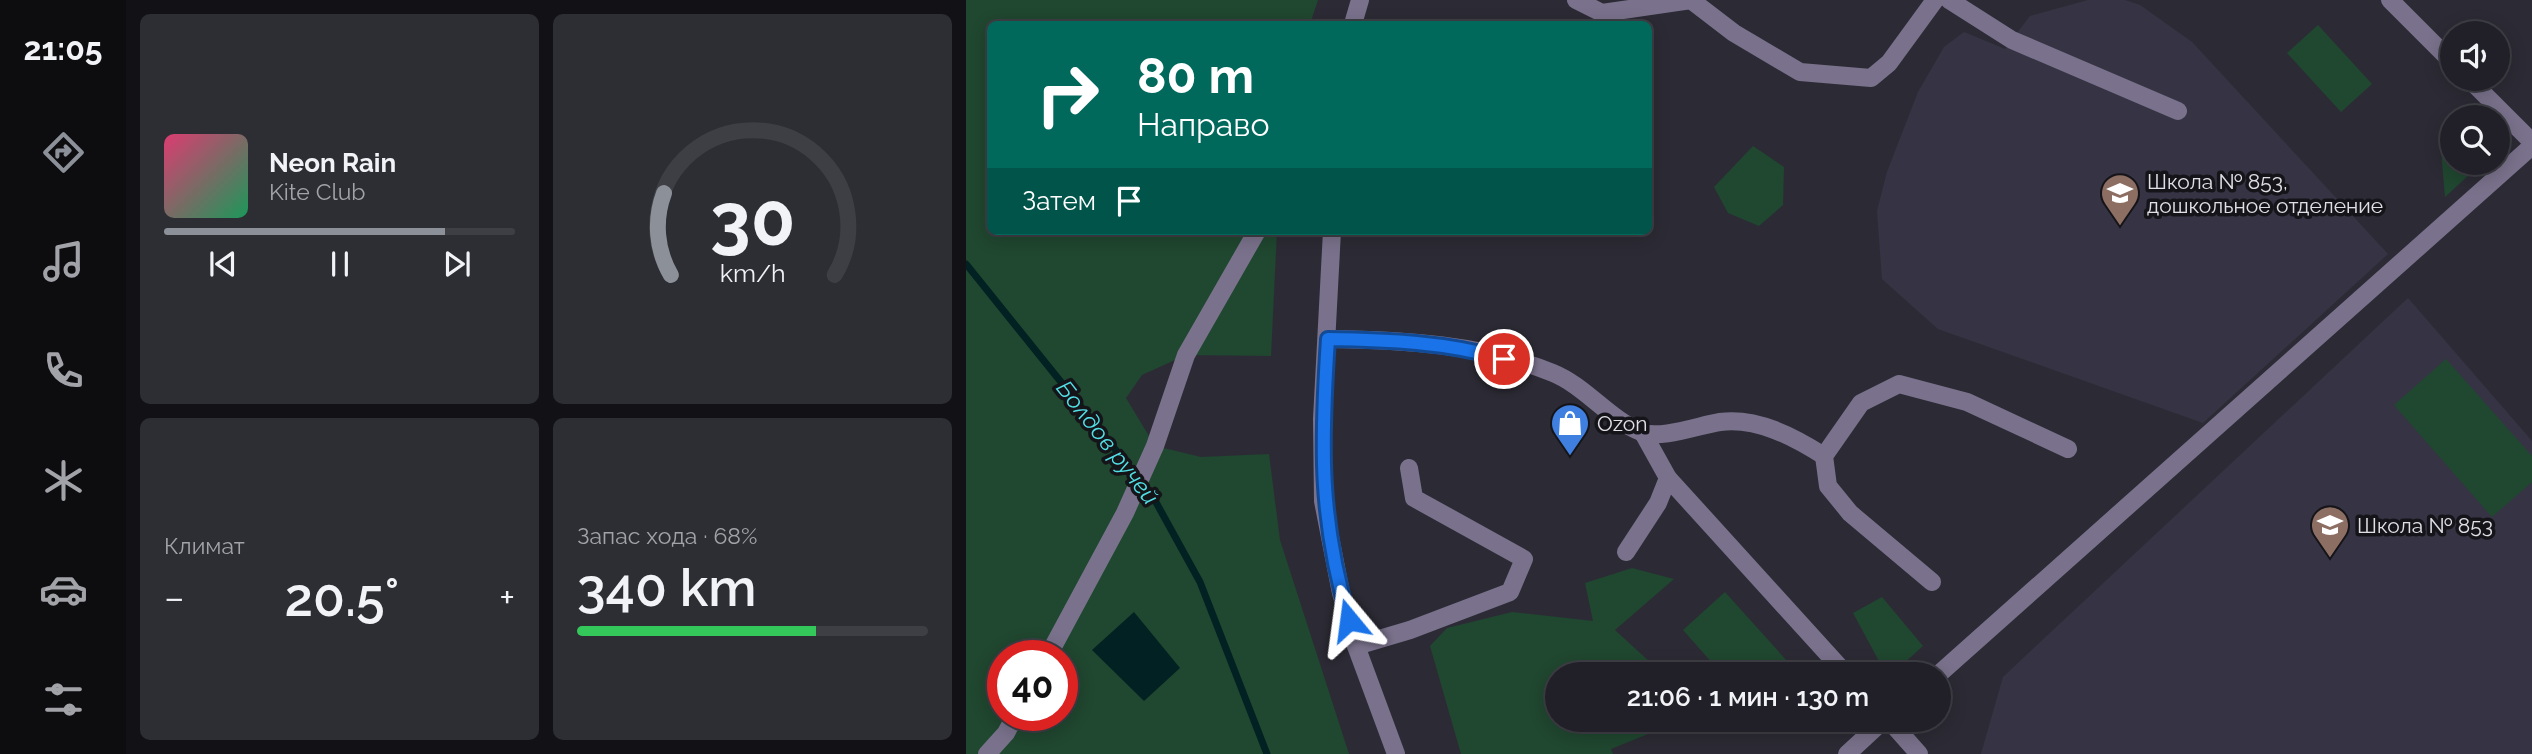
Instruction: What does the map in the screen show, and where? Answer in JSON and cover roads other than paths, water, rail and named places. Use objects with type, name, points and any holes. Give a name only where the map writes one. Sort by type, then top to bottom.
[{"type":"street","points":[[1354,21],[1360,0]]},
{"type":"street","points":[[1576,0],[1602,13],[1691,0],[1734,33],[1800,72],[1871,78],[1889,63],[1935,0]]},
{"type":"street","points":[[1949,0],[2012,40],[2178,111]]},
{"type":"street","points":[[2390,0],[2440,50]]},
{"type":"street","points":[[1951,663],[2532,144],[2481,91]]},
{"type":"street","points":[[1057,640],[1125,513],[1155,446],[1186,355],[1255,235]]},
{"type":"street","points":[[1332,235],[1322,419],[1324,501],[1329,544],[1356,646],[1396,754]]},
{"type":"street","points":[[1328,339],[1381,340],[1478,351],[1555,373],[1643,433],[1668,478],[1835,662]]},
{"type":"street","points":[[1931,582],[1850,513],[1828,486],[1824,456],[1861,403],[1899,384],[1967,402],[2068,449]]},
{"type":"street","points":[[1643,433],[1684,431],[1721,422],[1753,424],[1795,438],[1824,456]]},
{"type":"street","points":[[1356,646],[1410,630],[1510,592],[1524,559],[1414,498],[1409,468]]},
{"type":"street","points":[[1626,552],[1658,503],[1668,478]]},
{"type":"street","points":[[987,754],[1007,731]]},
{"type":"street","points":[[1847,754],[1872,732]]},
{"type":"street","points":[[1899,732],[1919,754]]},
{"type":"waterway","name":"Болдов ручей","points":[[966,264],[1152,495],[1200,582],[1267,754]]},
{"type":"place","name":"Школа № 853, дошкольное отделение","points":[[2120,227]]},
{"type":"place","name":"Ozon","points":[[1570,457]]},
{"type":"place","name":"Школа № 853","points":[[2330,559]]}]
